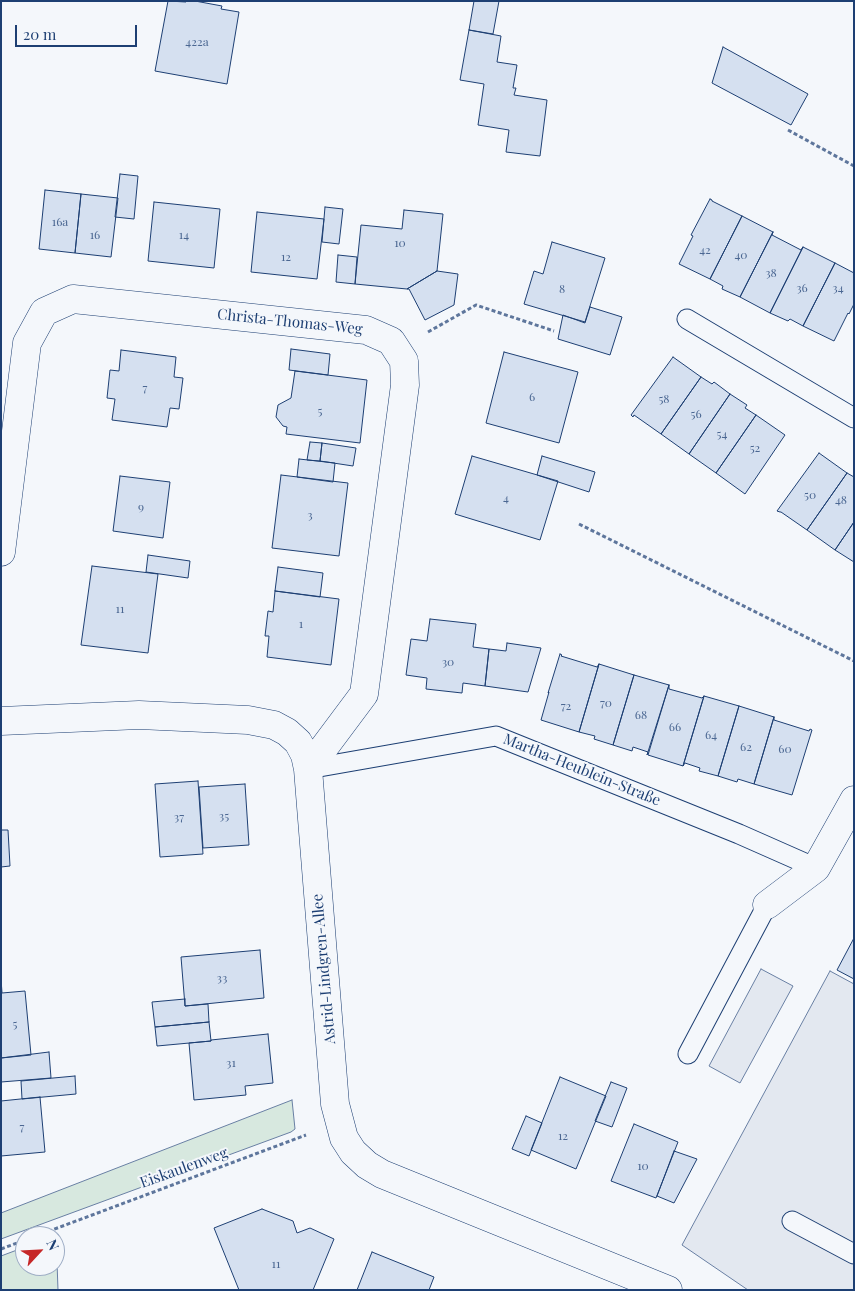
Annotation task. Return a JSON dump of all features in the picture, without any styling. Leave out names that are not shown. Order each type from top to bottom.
[{"type":"street","name":"Christa-Thomas-Weg","points":[[1,552],[27,343],[44,312],[73,299],[366,330],[390,341],[396,350]]},
{"type":"street","points":[[308,769],[364,694],[405,385],[404,361],[396,350]]},
{"type":"street","name":"Astrid-Lindgren-Allee","points":[[1,721],[139,715],[248,720],[274,725],[287,732],[298,742],[305,755],[308,769],[335,1104],[344,1138],[353,1152],[367,1165],[382,1174],[668,1290]]},
{"type":"street","points":[[767,905],[816,868],[854,800]]},
{"type":"lane","points":[[687,319],[854,418]]},
{"type":"lane","name":"Martha-Heublein-Straße","points":[[308,769],[496,736],[739,834],[816,868]]},
{"type":"lane","points":[[688,1054],[767,905]]},
{"type":"lane","points":[[792,1221],[854,1254]]},
{"type":"path","points":[[788,130],[854,166]]},
{"type":"path","points":[[396,350],[476,305],[554,331]]},
{"type":"path","points":[[578,524],[854,661]]},
{"type":"path","name":"Eiskaulenweg","points":[[63,1226],[340,1122]]},
{"type":"path","points":[[1,1249],[15,1244]]},
{"type":"shaded area","points":[[761,969],[793,986],[740,1083],[709,1066]]},
{"type":"shaded area","points":[[830,971],[854,984],[854,1290],[748,1290],[682,1245]]},
{"type":"shaded area","points":[[292,1100],[295,1129],[291,1132],[36,1226],[15,1226],[15,1234],[1,1239],[1,1213]]},
{"type":"shaded area","points":[[15,1251],[15,1276],[58,1276],[58,1290],[1,1290],[1,1256]]},
{"type":"building","points":[[168,1],[195,1],[222,6],[221,9],[239,12],[227,84],[155,71]]},
{"type":"building","points":[[474,1],[499,1],[493,34],[469,30]]},
{"type":"building","points":[[469,30],[501,36],[497,62],[517,65],[513,88],[516,88],[514,95],[547,100],[540,156],[506,152],[509,130],[478,125],[484,84],[460,80]]},
{"type":"building","points":[[723,47],[808,94],[791,125],[712,83]]},
{"type":"building","points":[[120,174],[138,176],[134,219],[115,217]]},
{"type":"building","points":[[45,190],[81,194],[75,253],[39,249]]},
{"type":"building","points":[[81,194],[118,198],[111,257],[75,253]]},
{"type":"building","points":[[710,199],[742,216],[710,279],[679,264],[693,236],[691,235]]},
{"type":"building","points":[[154,202],[220,209],[214,268],[148,261]]},
{"type":"building","points":[[325,207],[343,209],[339,244],[322,242]]},
{"type":"building","points":[[404,210],[443,214],[437,271],[407,289],[355,284],[361,225],[402,229]]},
{"type":"building","points":[[257,212],[324,219],[317,279],[251,272]]},
{"type":"building","points":[[742,216],[773,232],[740,297],[722,289],[723,286],[710,279]]},
{"type":"building","points":[[773,232],[772,235],[801,250],[803,247],[770,313],[740,297]]},
{"type":"building","points":[[552,242],[605,258],[585,322],[524,304],[534,271],[543,274]]},
{"type":"building","points":[[803,247],[835,263],[803,326],[790,319],[788,321],[770,313]]},
{"type":"building","points":[[338,255],[357,257],[355,284],[336,282]]},
{"type":"building","points":[[835,263],[854,273],[854,304],[834,341],[803,326]]},
{"type":"building","points":[[437,271],[458,274],[454,305],[425,320],[409,289],[407,289]]},
{"type":"building","points":[[590,307],[622,317],[610,355],[558,339],[563,315],[585,323]]},
{"type":"building","points":[[291,349],[330,354],[328,375],[289,370]]},
{"type":"building","points":[[121,350],[176,357],[174,377],[183,378],[179,409],[170,408],[167,427],[112,420],[115,399],[107,398],[110,370],[119,371]]},
{"type":"building","points":[[504,352],[578,372],[559,443],[486,423]]},
{"type":"building","points":[[673,357],[701,377],[661,434],[634,415],[633,417],[631,415]]},
{"type":"building","points":[[295,371],[367,380],[360,443],[286,434],[287,427],[283,426],[276,417],[278,405],[291,398]]},
{"type":"building","points":[[701,377],[712,384],[714,382],[730,394],[689,454],[661,434]]},
{"type":"building","points":[[730,394],[747,405],[745,408],[756,415],[716,473],[689,454]]},
{"type":"building","points":[[756,415],[785,435],[745,494],[716,473]]},
{"type":"building","points":[[310,442],[322,443],[320,461],[307,460]]},
{"type":"building","points":[[322,443],[356,448],[353,466],[320,461]]},
{"type":"building","points":[[819,453],[847,473],[807,530],[777,511]]},
{"type":"building","points":[[472,456],[558,481],[540,540],[455,514]]},
{"type":"building","points":[[542,456],[595,472],[589,492],[537,475]]},
{"type":"building","points":[[299,459],[335,463],[333,482],[297,477]]},
{"type":"building","points":[[847,473],[854,477],[854,522],[835,550],[807,530]]},
{"type":"building","points":[[281,475],[348,483],[339,556],[272,548]]},
{"type":"building","points":[[120,476],[170,482],[163,538],[113,531]]},
{"type":"building","points":[[854,522],[854,562],[835,550]]},
{"type":"building","points":[[148,555],[190,561],[188,578],[146,572]]},
{"type":"building","points":[[92,566],[158,574],[148,653],[81,645]]},
{"type":"building","points":[[278,567],[323,573],[320,597],[275,591]]},
{"type":"building","points":[[275,591],[339,599],[331,665],[267,657],[269,636],[265,636],[268,611],[273,612]]},
{"type":"building","points":[[430,619],[476,624],[473,647],[489,649],[485,686],[463,683],[462,693],[426,689],[427,678],[406,675],[411,639],[427,641]]},
{"type":"building","points":[[507,643],[541,648],[528,692],[485,686],[489,649],[506,651]]},
{"type":"building","points":[[560,654],[561,656],[597,667],[599,664],[579,732],[541,720]]},
{"type":"building","points":[[599,664],[634,675],[613,745],[594,739],[595,736],[579,732]]},
{"type":"building","points":[[634,675],[669,685],[648,752],[633,747],[632,751],[613,745]]},
{"type":"building","points":[[669,685],[669,689],[702,698],[704,696],[683,766],[648,755]]},
{"type":"building","points":[[704,696],[739,706],[718,776],[699,771],[700,768],[685,763],[683,766]]},
{"type":"building","points":[[739,706],[774,717],[754,784],[738,779],[737,782],[718,776]]},
{"type":"building","points":[[774,717],[774,720],[809,731],[810,729],[812,730],[792,795],[754,784]]},
{"type":"building","points":[[198,781],[203,854],[160,857],[155,784]]},
{"type":"building","points":[[245,784],[249,845],[203,848],[199,787]]},
{"type":"building","points":[[1,830],[8,830],[10,866],[1,867]]},
{"type":"building","points":[[854,938],[854,979],[837,970]]},
{"type":"building","points":[[260,950],[264,998],[185,1006],[181,957]]},
{"type":"building","points":[[1,979],[2,993],[25,991],[31,1055],[1,1058]]},
{"type":"building","points":[[185,999],[185,1006],[208,1004],[209,1022],[155,1027],[152,1002]]},
{"type":"building","points":[[209,1022],[211,1041],[157,1046],[155,1027]]},
{"type":"building","points":[[268,1034],[273,1083],[245,1086],[246,1095],[194,1100],[189,1043]]},
{"type":"building","points":[[49,1052],[51,1078],[1,1082],[1,1058]]},
{"type":"building","points":[[75,1076],[76,1094],[22,1099],[21,1081]]},
{"type":"building","points":[[560,1077],[606,1096],[576,1169],[531,1150]]},
{"type":"building","points":[[611,1082],[627,1088],[612,1127],[595,1121]]},
{"type":"building","points":[[40,1097],[45,1152],[1,1156],[1,1101]]},
{"type":"building","points":[[526,1116],[542,1123],[529,1156],[512,1149]]},
{"type":"building","points":[[634,1124],[678,1142],[656,1198],[611,1181]]},
{"type":"building","points":[[674,1151],[697,1159],[674,1203],[657,1196]]},
{"type":"building","points":[[262,1209],[293,1221],[297,1233],[310,1228],[334,1239],[313,1290],[239,1290],[214,1228]]},
{"type":"building","points":[[372,1252],[434,1277],[429,1290],[357,1290]]}]
